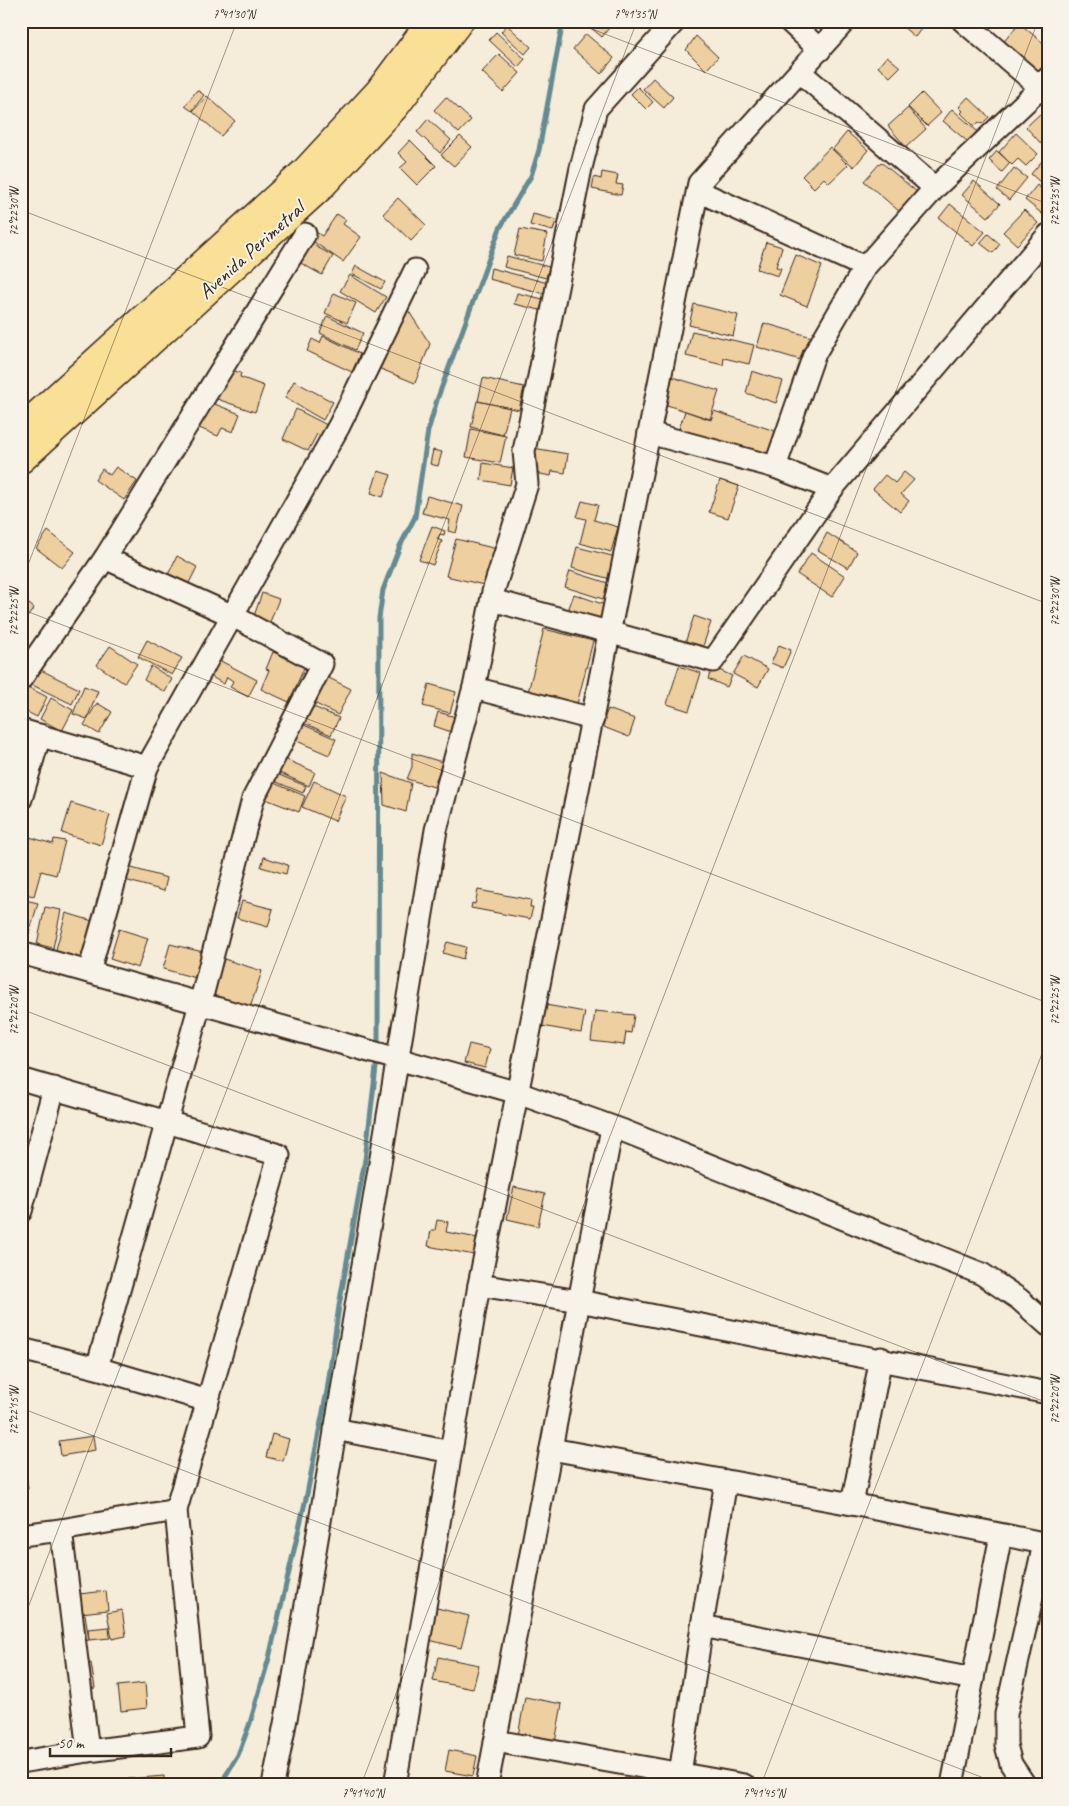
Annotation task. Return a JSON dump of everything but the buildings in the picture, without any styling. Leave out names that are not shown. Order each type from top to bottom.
[{"type":"main road","name":"Avenida Perimetral","points":[[21,430],[305,172],[379,92],[432,21]]},
{"type":"main road","name":"Avenida Perimetral","points":[[21,459],[320,188],[395,106],[458,21]]},
{"type":"street","points":[[273,1785],[292,1688],[335,1429],[382,1055],[436,830],[474,688],[492,600],[527,484],[524,451],[579,177],[596,109],[675,21]]},
{"type":"street","points":[[789,21],[820,50]]},
{"type":"street","points":[[395,1785],[480,1285],[699,183],[845,21]]},
{"type":"street","points":[[775,467],[814,355],[865,266],[935,188],[1045,87],[963,21]]},
{"type":"street","points":[[800,72],[935,188]]},
{"type":"street","points":[[698,191],[865,266]]},
{"type":"street","points":[[21,679],[105,558],[305,234]]},
{"type":"street","points":[[492,600],[713,661],[832,489],[1048,235]]},
{"type":"street","points":[[89,972],[147,767],[339,426],[414,270]]},
{"type":"street","points":[[649,433],[775,467],[832,489]]},
{"type":"street","points":[[97,1368],[200,1004],[253,799],[322,664],[233,616],[105,558]]},
{"type":"street","points":[[474,688],[593,718]]},
{"type":"street","points":[[21,798],[30,732],[147,767]]},
{"type":"street","points":[[21,953],[518,1092],[982,1274],[1019,1299],[1048,1325]]},
{"type":"street","points":[[21,1079],[279,1155],[176,1510],[198,1737],[88,1751],[21,1762]]},
{"type":"street","points":[[21,1211],[54,1088]]},
{"type":"street","points":[[487,1785],[612,1128]]},
{"type":"street","points":[[480,1285],[579,1301],[1048,1394]]},
{"type":"street","points":[[21,1349],[97,1368],[208,1401]]},
{"type":"street","points":[[852,1504],[880,1360]]},
{"type":"street","points":[[335,1429],[452,1452]]},
{"type":"street","points":[[551,1449],[852,1504],[1046,1544],[1006,1714],[1006,1745],[1010,1764],[1025,1785]]},
{"type":"street","points":[[680,1774],[726,1481]]},
{"type":"street","points":[[21,1535],[176,1510]]},
{"type":"street","points":[[61,1530],[88,1751]]},
{"type":"street","points":[[952,1785],[1001,1535]]},
{"type":"street","points":[[702,1626],[973,1679]]},
{"type":"street","points":[[496,1742],[744,1785]]},
{"type":"waterway","points":[[378,1048],[379,618],[383,590],[400,546],[415,517],[428,431],[437,400],[500,228],[531,176],[539,150],[563,21]]},
{"type":"waterway","points":[[220,1785],[238,1755],[250,1723],[269,1658],[307,1494],[327,1391],[339,1306],[365,1160],[377,1059]]}]
